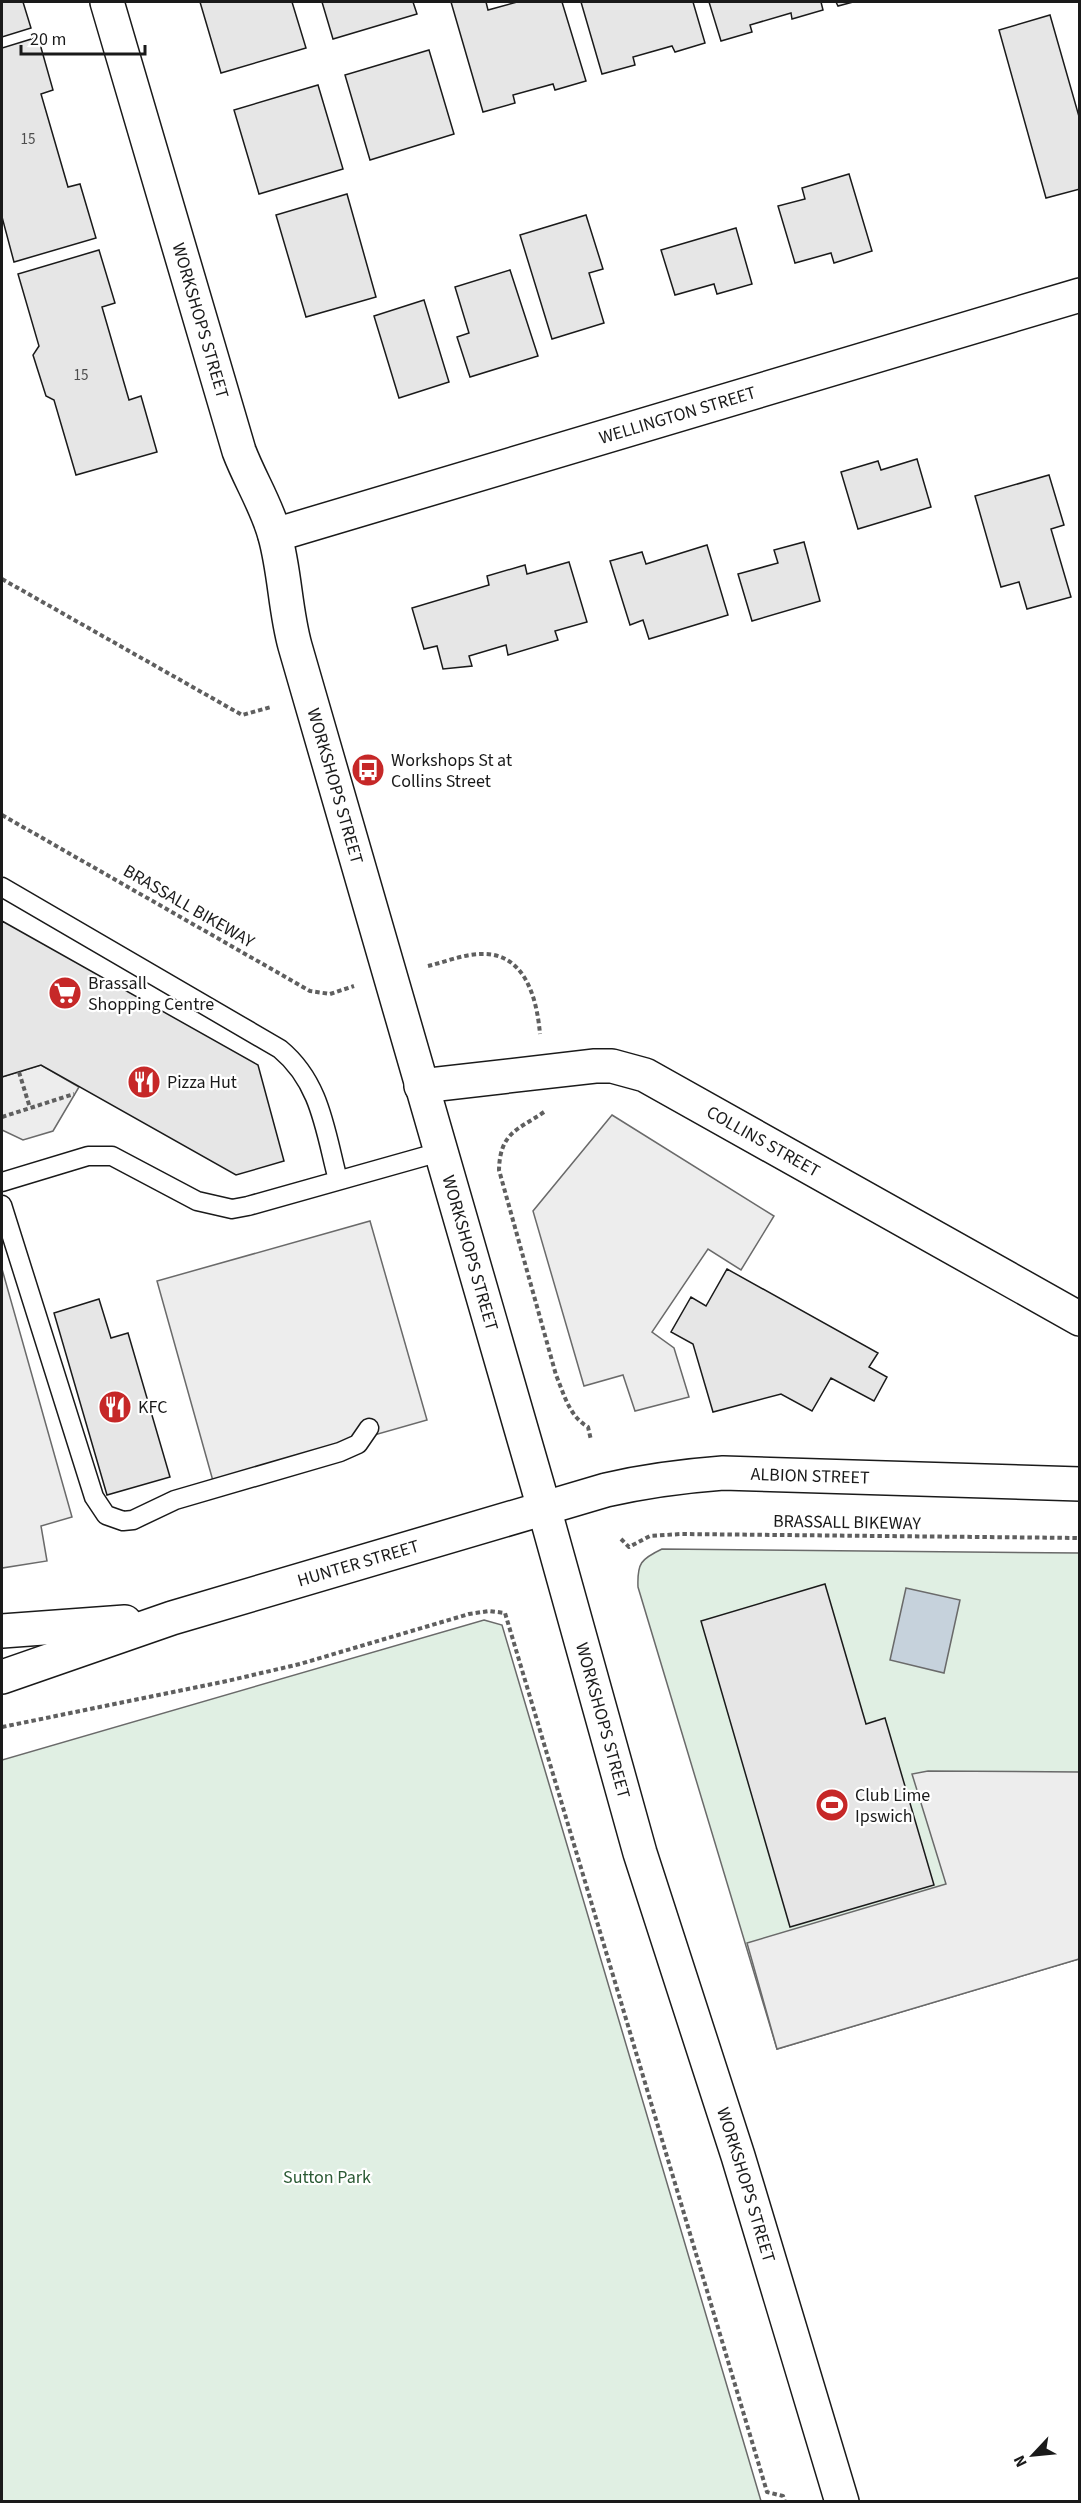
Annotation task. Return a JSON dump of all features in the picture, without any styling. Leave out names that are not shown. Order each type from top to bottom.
[{"type":"street","name":"WORKSHOPS STREET","points":[[107,2],[239,451],[270,518],[275,535],[292,636],[544,1508],[640,1853],[738,2156],[842,2502]]},
{"type":"street","name":"WELLINGTON STREET","points":[[275,535],[1080,295]]},
{"type":"street","name":"COLLINS STREET","points":[[421,1086],[595,1066],[629,1069],[645,1075],[1080,1319]]},
{"type":"street","name":"ALBION STREET","points":[[544,1508],[642,1482],[723,1473],[1080,1484]]},
{"type":"street","name":"HUNTER STREET","points":[[2,1677],[172,1618],[544,1508]]},
{"type":"street","name":"HUNTER STREET","points":[[2,1631],[172,1618]]},
{"type":"lane","points":[[2,887],[280,1049],[291,1058],[301,1069],[315,1095],[338,1180]]},
{"type":"lane","points":[[2,1182],[88,1156],[112,1156],[197,1201],[232,1209],[440,1152]]},
{"type":"lane","points":[[2,1205],[94,1497],[106,1515],[123,1521],[133,1520],[175,1500],[340,1452],[358,1444],[369,1428]]},
{"type":"path","points":[[2,579],[242,716],[271,707]]},
{"type":"path","name":"BRASSALL BIKEWAY","points":[[2,815],[310,991],[330,994],[359,985]]},
{"type":"path","points":[[421,968],[482,954],[506,959],[524,976],[534,996],[541,1037]]},
{"type":"path","points":[[19,1072],[30,1108]]},
{"type":"path","points":[[2,1117],[75,1094]]},
{"type":"path","points":[[548,1105],[544,1113],[522,1124],[510,1136],[502,1152],[499,1170],[556,1375],[567,1404],[579,1422],[588,1427],[591,1440]]},
{"type":"path","name":"BRASSALL BIKEWAY","points":[[621,1539],[629,1547],[650,1536],[681,1534],[1080,1538]]},
{"type":"path","points":[[2,1727],[300,1664],[469,1614],[489,1611],[506,1613],[767,2492],[783,2496],[785,2502]]},
{"type":"green space","points":[[662,1549],[1079,1553],[1079,1959],[777,2049],[638,1587],[638,1572],[642,1563]]},
{"type":"green space","name":"Sutton Park","points":[[484,1620],[502,1625],[761,2501],[2,2501],[2,1760]]},
{"type":"shaded area","points":[[41,1065],[79,1087],[53,1131],[23,1140],[2,1130],[2,1077]]},
{"type":"shaded area","points":[[612,1115],[774,1216],[741,1270],[708,1249],[652,1332],[674,1348],[689,1397],[635,1411],[623,1375],[584,1386],[533,1211]]},
{"type":"shaded area","points":[[370,1221],[427,1420],[213,1481],[157,1281]]},
{"type":"shaded area","points":[[2,1269],[72,1517],[41,1526],[47,1561],[2,1568]]},
{"type":"shaded area","points":[[906,1588],[960,1600],[944,1673],[890,1660]]},
{"type":"shaded area","points":[[928,1771],[1079,1772],[1079,1959],[777,2049],[747,1943],[946,1884],[912,1774]]},
{"type":"building","points":[[2,2],[23,2],[31,28],[2,37]]},
{"type":"building","points":[[200,2],[292,2],[306,48],[221,73]]},
{"type":"building","points":[[322,2],[413,2],[417,14],[333,39]]},
{"type":"building","points":[[451,2],[486,2],[488,10],[517,2],[562,2],[586,81],[555,90],[553,84],[513,95],[515,103],[483,112]]},
{"type":"building","points":[[581,2],[693,2],[705,43],[675,52],[672,46],[633,57],[635,65],[602,74]]},
{"type":"building","points":[[709,2],[821,2],[823,10],[792,19],[791,13],[750,25],[752,32],[721,41]]},
{"type":"building","points":[[836,2],[853,2],[838,6]]},
{"type":"building","points":[[1050,15],[1080,120],[1080,189],[1046,198],[999,30]]},
{"type":"building","points":[[38,37],[53,90],[41,94],[68,187],[80,184],[96,238],[14,262],[2,217],[2,48]]},
{"type":"building","points":[[429,50],[454,134],[370,160],[345,75]]},
{"type":"building","points":[[318,85],[343,169],[259,194],[234,110]]},
{"type":"building","points":[[849,174],[872,251],[834,263],[831,253],[795,263],[778,206],[805,199],[802,188]]},
{"type":"building","points":[[347,194],[376,297],[306,317],[276,215]]},
{"type":"building","points":[[586,215],[603,269],[589,273],[604,323],[552,339],[520,235]]},
{"type":"building","points":[[736,228],[752,284],[717,294],[714,284],[675,295],[661,250]]},
{"type":"building","points":[[99,250],[115,303],[102,307],[129,400],[141,396],[157,452],[76,475],[54,400],[46,396],[33,355],[39,346],[18,274]]},
{"type":"building","points":[[510,270],[538,356],[470,377],[457,337],[469,333],[455,287]]},
{"type":"building","points":[[424,300],[449,382],[399,398],[374,316]]},
{"type":"building","points":[[917,459],[931,507],[858,529],[841,472],[878,461],[881,470]]},
{"type":"building","points":[[1049,475],[1064,525],[1051,529],[1071,597],[1027,609],[1019,582],[1001,587],[975,496]]},
{"type":"building","points":[[804,542],[820,601],[752,621],[738,574],[778,563],[774,550]]},
{"type":"building","points":[[707,545],[728,615],[649,639],[643,620],[630,625],[610,561],[642,552],[646,564]]},
{"type":"building","points":[[569,562],[587,622],[555,631],[558,640],[508,655],[506,645],[469,656],[472,666],[443,669],[437,646],[424,649],[412,608],[489,585],[487,576],[525,565],[527,574]]},
{"type":"building","name":"Brassall Shopping Centre","points":[[2,921],[258,1065],[284,1161],[236,1175],[41,1065],[2,1077]]},
{"type":"building","points":[[727,1269],[878,1353],[869,1367],[887,1377],[874,1401],[831,1378],[812,1411],[781,1394],[713,1412],[693,1344],[671,1332],[691,1297],[706,1306]]},
{"type":"building","name":"KFC","points":[[99,1299],[111,1338],[128,1333],[170,1477],[107,1495],[54,1313]]},
{"type":"building","name":"Club Lime Ipswich","points":[[825,1584],[866,1724],[885,1718],[934,1885],[790,1927],[701,1621]]},
{"type":"place","name":"Workshops St at Collins Street","points":[[368,770]]},
{"type":"place","name":"Brassall Shopping Centre","points":[[65,993]]},
{"type":"place","name":"Pizza Hut","points":[[144,1082]]},
{"type":"place","name":"KFC","points":[[115,1407]]},
{"type":"place","name":"Club Lime Ipswich","points":[[832,1805]]}]
